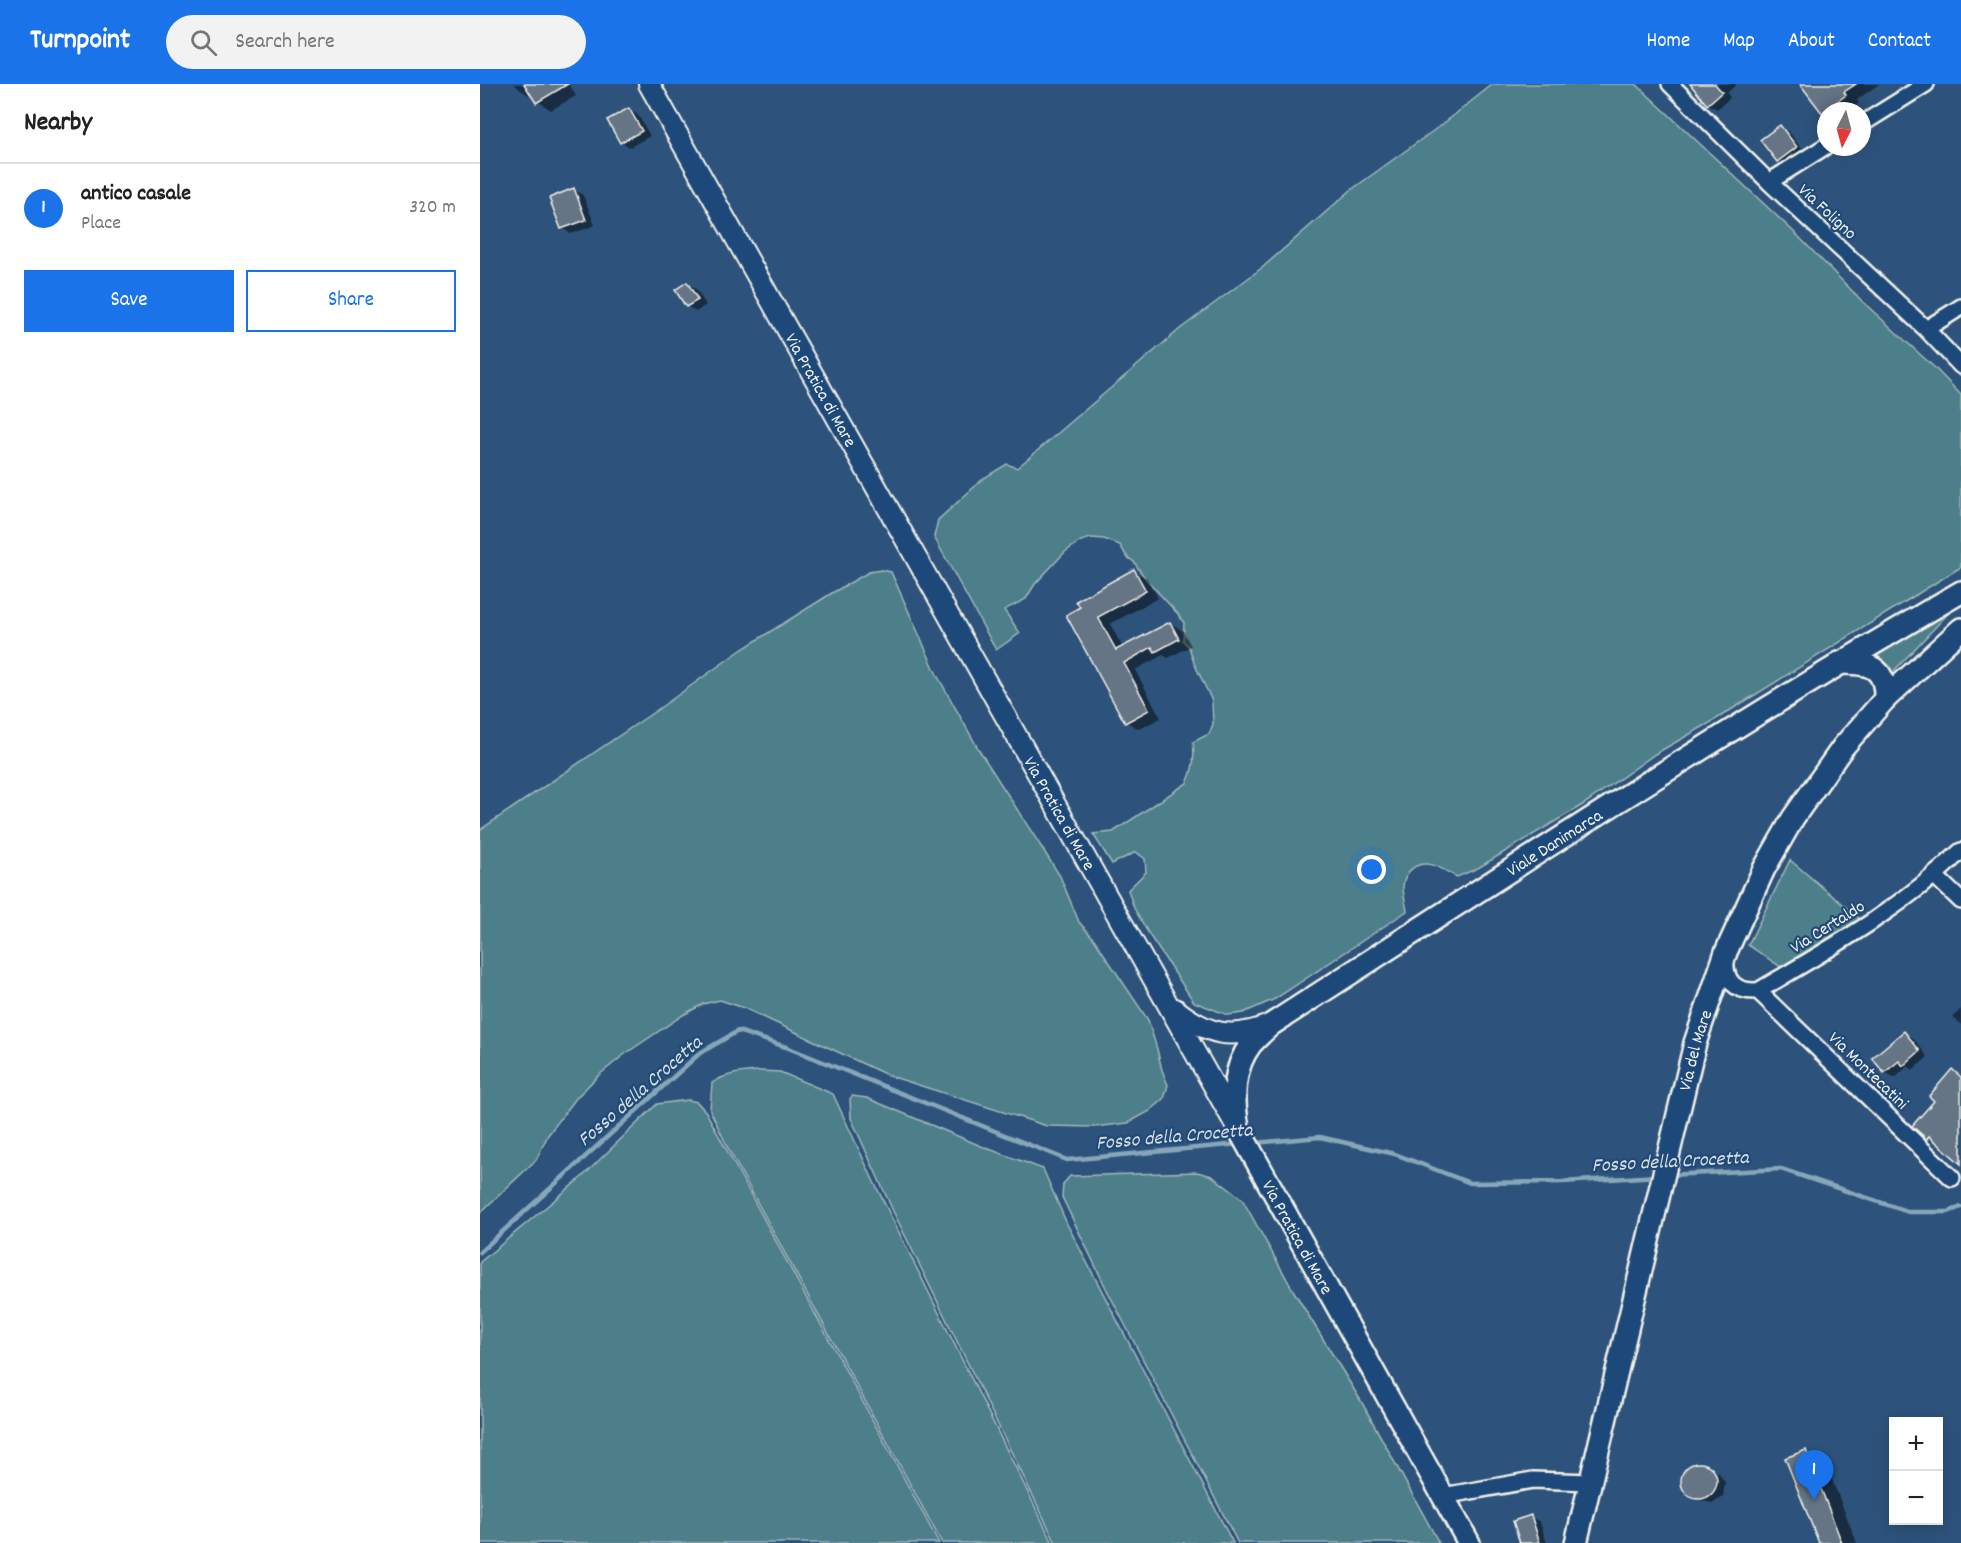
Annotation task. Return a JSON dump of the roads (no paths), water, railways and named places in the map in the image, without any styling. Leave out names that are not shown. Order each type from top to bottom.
[{"type":"main road","name":"Viale Danimarca","points":[[1238,1128],[1234,1094],[1240,1065],[1250,1045],[1272,1024],[1839,663],[1961,592]]},
{"type":"main road","name":"Via del Mare","points":[[1576,1543],[1695,1043],[1726,952],[1764,868],[1793,818],[1843,747],[1885,699],[1961,629]]},
{"type":"main road","points":[[1839,663],[1867,665],[1878,672],[1884,684],[1885,699]]},
{"type":"main road","name":"Via Pratica di Mare","points":[[1238,1128],[1469,1543]]},
{"type":"street","name":"Via Foligno","points":[[1670,84],[1769,182],[1926,329],[1961,366]]},
{"type":"street","points":[[1871,118],[1926,84]]},
{"type":"street","name":"Via Pratica di Mare","points":[[656,88],[1238,1128]]},
{"type":"street","points":[[1769,182],[1817,152]]},
{"type":"street","points":[[1926,329],[1961,307]]},
{"type":"street","name":"Via Certaldo","points":[[1758,991],[1846,939],[1935,876],[1961,851]]},
{"type":"street","points":[[1935,876],[1961,901]]},
{"type":"street","points":[[1726,952],[1727,974],[1732,985],[1743,990],[1758,991]]},
{"type":"street","name":"Via Montecatini","points":[[1758,991],[1952,1178]]},
{"type":"street","name":"Viale Danimarca","points":[[1168,1003],[1193,1023],[1216,1032],[1237,1034],[1272,1024]]},
{"type":"street","points":[[1443,1496],[1533,1480],[1590,1482]]},
{"type":"waterway","name":"Fosso della Crocetta","points":[[480,1252],[700,1053],[738,1031],[786,1047],[1067,1160],[1240,1144]]},
{"type":"waterway","name":"Fosso della Crocetta","points":[[1254,1143],[1320,1137],[1395,1154],[1470,1183],[1562,1182],[1658,1176]]},
{"type":"waterway","name":"Fosso della Crocetta","points":[[1670,1175],[1781,1169],[1909,1212],[1948,1212],[1961,1207]]},
{"type":"place","name":"antico casale","points":[[1814,1500]]}]
